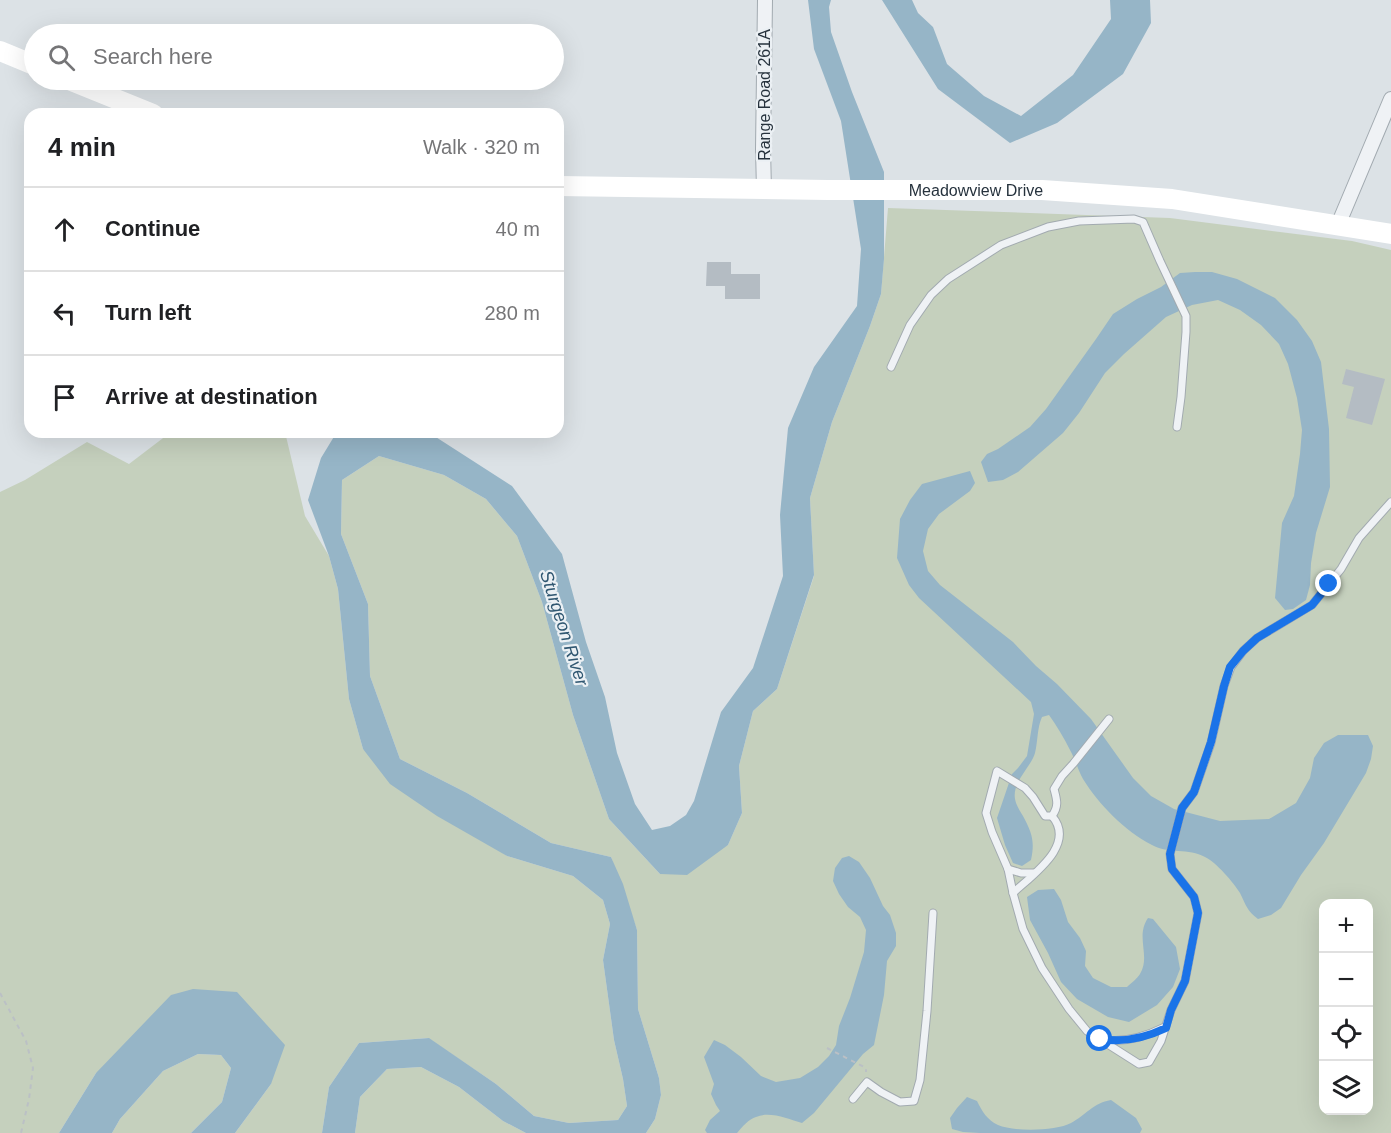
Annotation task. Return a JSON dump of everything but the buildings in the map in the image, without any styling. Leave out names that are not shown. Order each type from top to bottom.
[{"type":"street","name":"Range Road 261A","points":[[764,190],[765,0]]},
{"type":"street","points":[[0,51],[24,61]]},
{"type":"street","points":[[94,90],[138,108]]},
{"type":"street","points":[[1338,225],[1391,99]]},
{"type":"street","name":"Meadowview Drive","points":[[564,186],[764,190],[1042,190],[1172,199],[1391,234]]},
{"type":"lane","points":[[891,367],[910,325],[931,295],[948,279],[1001,245],[1048,227],[1079,221],[1134,219],[1143,222],[1186,316],[1177,427]]},
{"type":"lane","points":[[1052,816],[1045,816],[1025,788],[997,771],[986,813],[1008,869],[1023,929],[1042,968],[1069,1009],[1087,1031],[1139,1064],[1149,1062],[1161,1041],[1171,1010],[1185,981],[1198,913],[1194,897],[1172,869],[1170,854],[1182,808],[1194,792],[1211,742],[1230,667],[1257,638],[1312,605],[1341,569],[1359,538],[1391,502]]},
{"type":"lane","points":[[1052,816],[1057,809],[1054,789],[1062,776],[1110,719]]},
{"type":"lane","points":[[1013,893],[1041,868],[1054,852],[1060,834],[1057,822],[1052,816]]},
{"type":"lane","points":[[1008,869],[1021,873],[1034,873]]},
{"type":"lane","points":[[853,1099],[867,1082],[900,1102],[914,1101],[920,1080],[927,1011],[933,913]]},
{"type":"lane","points":[[1100,1039],[1128,1040],[1150,1035],[1166,1028]]},
{"type":"path","points":[[0,993],[26,1041],[33,1068],[21,1133]]},
{"type":"path","points":[[827,1048],[866,1068]]},
{"type":"green space","points":[[888,208],[1170,218],[1352,241],[1391,250],[1391,1133],[646,1133],[655,1119],[661,1095],[659,1078],[638,1009],[637,930],[611,857],[551,843],[467,793],[400,759],[370,676],[368,604],[341,534],[342,480],[379,456],[444,475],[486,499],[517,536],[542,602],[573,715],[609,819],[660,874],[728,845],[742,813],[739,766],[753,711],[777,689],[814,576],[810,498],[832,422],[881,294]]},
{"type":"green space","points":[[163,438],[286,438],[305,516],[329,556],[338,589],[349,699],[363,749],[507,856],[573,876],[603,900],[610,924],[603,960],[614,1040],[627,1106],[618,1120],[569,1123],[534,1116],[496,1084],[428,1038],[359,1043],[329,1087],[322,1133],[235,1133],[271,1084],[237,993],[96,1073],[59,1133],[0,1133],[0,492],[25,480],[87,442],[129,464]]},
{"type":"green space","points":[[198,1054],[221,1055],[231,1068],[222,1102],[191,1133],[112,1133],[120,1119],[163,1071]]},
{"type":"green space","points":[[421,1067],[459,1087],[503,1121],[526,1133],[355,1133],[360,1097],[387,1069]]},
{"type":"water","name":"Sturgeon River","points":[[808,0],[831,0],[829,7],[831,32],[884,172],[884,259],[881,294],[832,422],[810,498],[814,575],[777,689],[753,711],[739,766],[742,813],[728,845],[687,875],[660,874],[609,819],[573,715],[542,602],[517,536],[486,499],[444,475],[379,456],[342,480],[341,534],[368,604],[370,676],[400,759],[467,793],[551,843],[611,857],[623,884],[637,930],[638,1009],[659,1078],[661,1095],[655,1119],[646,1133],[526,1133],[503,1121],[459,1087],[421,1067],[387,1069],[360,1097],[355,1133],[322,1133],[329,1087],[359,1043],[429,1038],[496,1084],[534,1116],[569,1123],[618,1120],[627,1106],[614,1040],[603,960],[610,924],[603,900],[573,876],[507,856],[437,816],[390,784],[363,749],[349,699],[338,589],[329,556],[308,500],[321,458],[333,438],[437,438],[512,486],[562,554],[586,642],[605,697],[617,753],[635,804],[652,830],[670,826],[686,815],[694,801],[721,712],[753,668],[783,576],[780,515],[788,428],[814,367],[857,306],[861,249],[841,121],[814,49]]},
{"type":"water","points":[[882,0],[912,0],[918,13],[933,27],[947,64],[984,96],[1021,116],[1073,75],[1111,19],[1110,0],[1150,0],[1151,23],[1123,74],[1057,123],[1010,143],[938,89]]},
{"type":"water","points":[[1212,272],[1237,279],[1275,298],[1297,320],[1312,341],[1321,362],[1329,429],[1330,487],[1316,533],[1306,600],[1293,609],[1285,610],[1275,598],[1282,523],[1294,496],[1300,454],[1302,430],[1297,398],[1288,364],[1279,344],[1261,325],[1240,310],[1218,300],[1192,305],[1166,317],[1105,373],[1063,433],[1018,472],[1003,480],[988,482],[981,462],[987,454],[1030,427],[1046,409],[1113,314],[1161,287],[1180,273]]},
{"type":"water","points":[[970,471],[975,483],[970,491],[939,514],[928,529],[923,551],[928,571],[940,585],[1013,642],[1057,684],[1091,719],[1133,778],[1151,796],[1174,809],[1220,821],[1269,819],[1296,803],[1310,778],[1314,758],[1324,743],[1338,735],[1368,735],[1373,746],[1366,773],[1281,908],[1271,915],[1258,919],[1254,916],[1233,884],[1210,860],[1199,854],[1158,848],[1123,825],[1089,789],[1072,753],[1049,715],[1042,717],[1035,753],[1015,793],[1016,803],[1032,837],[1031,860],[1022,866],[1013,863],[997,818],[1012,774],[1027,756],[1034,714],[1031,702],[919,598],[909,585],[897,558],[900,519],[922,484]]},
{"type":"water","points":[[849,856],[859,862],[870,878],[883,906],[890,915],[896,933],[896,946],[887,961],[884,995],[874,1045],[863,1054],[814,1113],[802,1123],[779,1116],[761,1115],[743,1126],[737,1133],[707,1133],[705,1130],[710,1120],[720,1111],[711,1094],[714,1084],[704,1057],[714,1040],[741,1057],[761,1076],[776,1082],[800,1078],[818,1067],[836,1045],[839,1026],[864,952],[866,930],[860,917],[848,907],[839,894],[833,881],[835,868],[842,858]]},
{"type":"water","points":[[1054,889],[1061,900],[1068,922],[1086,951],[1085,966],[1093,978],[1111,987],[1127,987],[1140,974],[1144,960],[1144,925],[1148,918],[1153,919],[1176,947],[1180,969],[1173,987],[1157,1005],[1129,1022],[1108,1017],[1077,999],[1061,982],[1030,920],[1027,897],[1038,890]]},
{"type":"water","points":[[193,989],[237,992],[285,1045],[271,1084],[235,1133],[191,1133],[222,1102],[231,1068],[221,1055],[198,1054],[163,1071],[120,1119],[112,1133],[59,1133],[96,1073],[171,995]]},
{"type":"water","points":[[967,1097],[977,1101],[985,1115],[994,1123],[1024,1130],[1064,1126],[1099,1104],[1111,1100],[1136,1118],[1142,1129],[1140,1133],[980,1133],[952,1129],[950,1118]]},
{"type":"route","points":[[1100,1039],[1128,1040],[1150,1035],[1166,1028],[1171,1010],[1185,981],[1198,913],[1194,897],[1172,869],[1170,854],[1182,808],[1194,792],[1211,742],[1230,667],[1257,638],[1312,605],[1329,584]]}]
